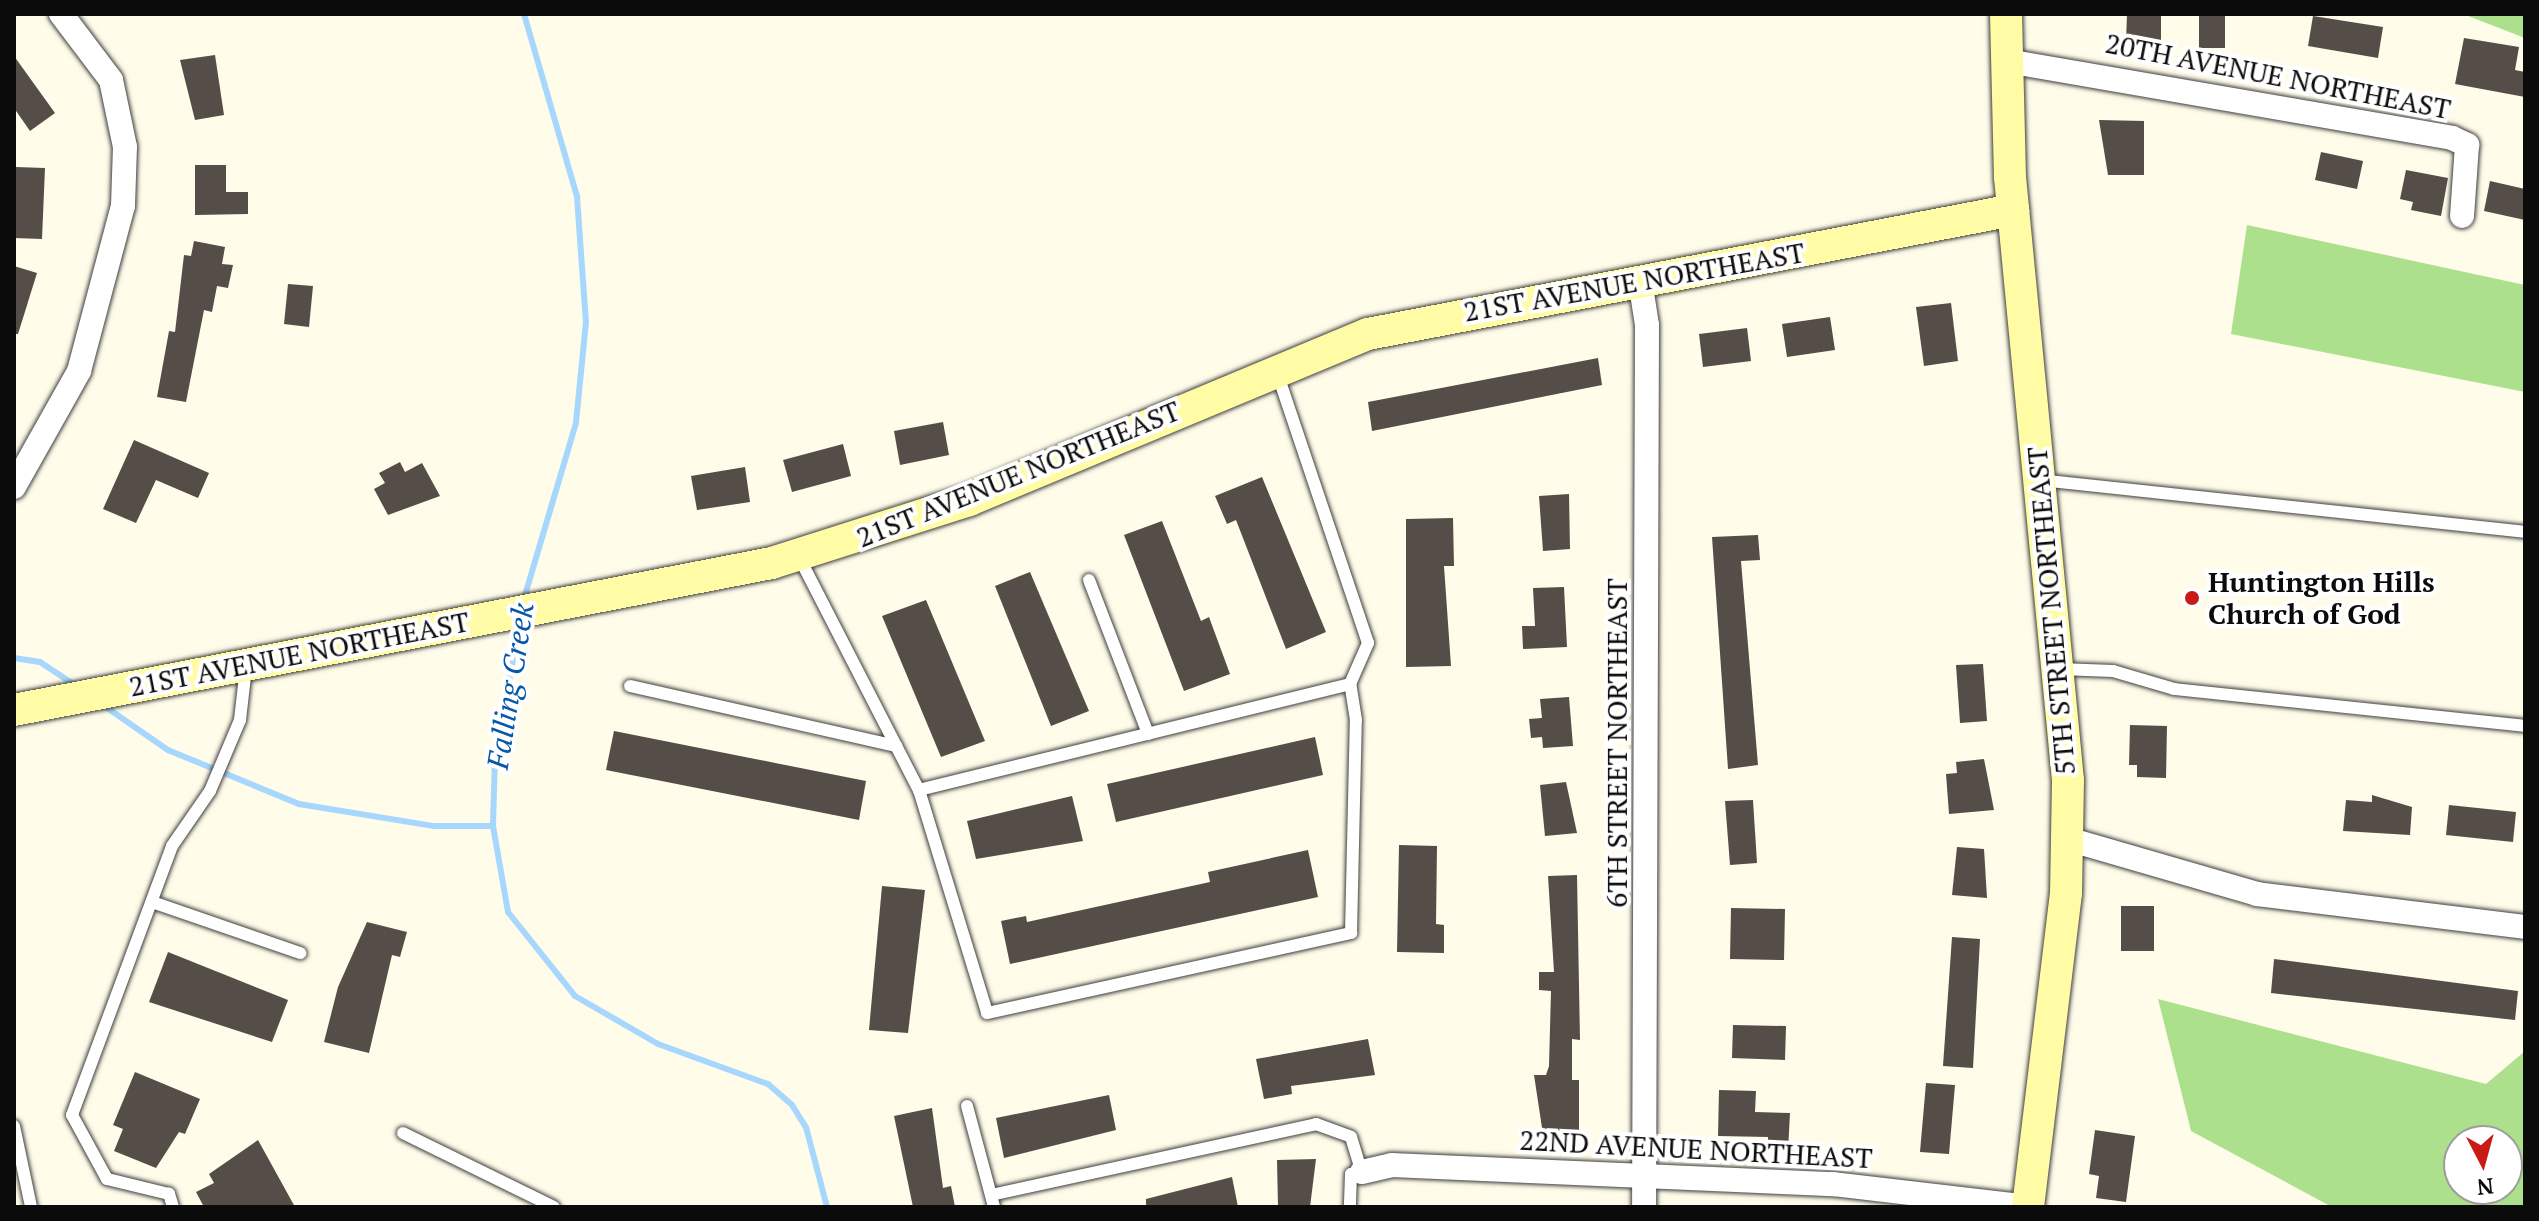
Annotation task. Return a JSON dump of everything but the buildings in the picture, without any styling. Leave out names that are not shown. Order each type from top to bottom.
[{"type":"street","points":[[14,487],[79,371],[123,206],[125,147],[114,91],[94,50],[61,14]]},
{"type":"street","name":"5TH STREET NORTHEAST","points":[[2006,14],[2013,210],[2060,669],[2068,839],[2028,1207]]},
{"type":"street","name":"20TH AVENUE NORTHEAST","points":[[2007,61],[2452,138],[2467,145],[2462,216]]},
{"type":"street","name":"21ST AVENUE NORTHEAST","points":[[14,710],[799,556],[969,500],[1276,368],[1368,334],[2013,210]]},
{"type":"street","name":"6TH STREET NORTHEAST","points":[[1640,280],[1647,325],[1644,1207]]},
{"type":"street","points":[[2068,839],[2257,894],[2525,927]]},
{"type":"street","name":"22ND AVENUE NORTHEAST","points":[[1362,1172],[1392,1165],[1871,1186],[2028,1207]]},
{"type":"lane","points":[[799,556],[919,790],[987,1013],[1351,933],[1356,720],[1350,684],[1368,643],[1276,368]]},
{"type":"lane","points":[[2040,480],[2525,532]]},
{"type":"lane","points":[[1089,580],[1148,734]]},
{"type":"lane","points":[[173,1207],[169,1194],[107,1179],[72,1115],[172,846],[210,791],[240,720],[247,664]]},
{"type":"lane","points":[[2060,669],[2113,671],[2174,689],[2525,726]]},
{"type":"lane","points":[[919,790],[1350,684]]},
{"type":"lane","points":[[630,686],[896,746]]},
{"type":"lane","points":[[152,902],[300,953]]},
{"type":"lane","points":[[967,1106],[993,1201],[1316,1124],[1351,1137],[1362,1172],[1351,1174],[1350,1207]]},
{"type":"lane","points":[[14,1126],[31,1207]]},
{"type":"lane","points":[[403,1133],[554,1207]]},
{"type":"green space","points":[[2463,14],[2525,14],[2525,38]]},
{"type":"green space","points":[[2247,225],[2525,285],[2525,392],[2231,334]]},
{"type":"green space","points":[[2158,999],[2486,1084],[2525,1051],[2525,1207],[2332,1207],[2191,1131]]},
{"type":"waterway","name":"Falling Creek","points":[[524,14],[577,197],[586,322],[576,423],[524,599]]},
{"type":"waterway","name":"Falling Creek","points":[[520,622],[495,757],[493,826],[508,912],[575,996],[658,1044],[768,1084],[792,1105],[806,1127],[827,1207]]},
{"type":"waterway","points":[[14,658],[40,662],[78,687]]},
{"type":"waterway","points":[[100,703],[168,750],[299,804],[434,826],[493,826]]},
{"type":"place","name":"Huntington Hills Church of God","points":[[2192,598]]}]
